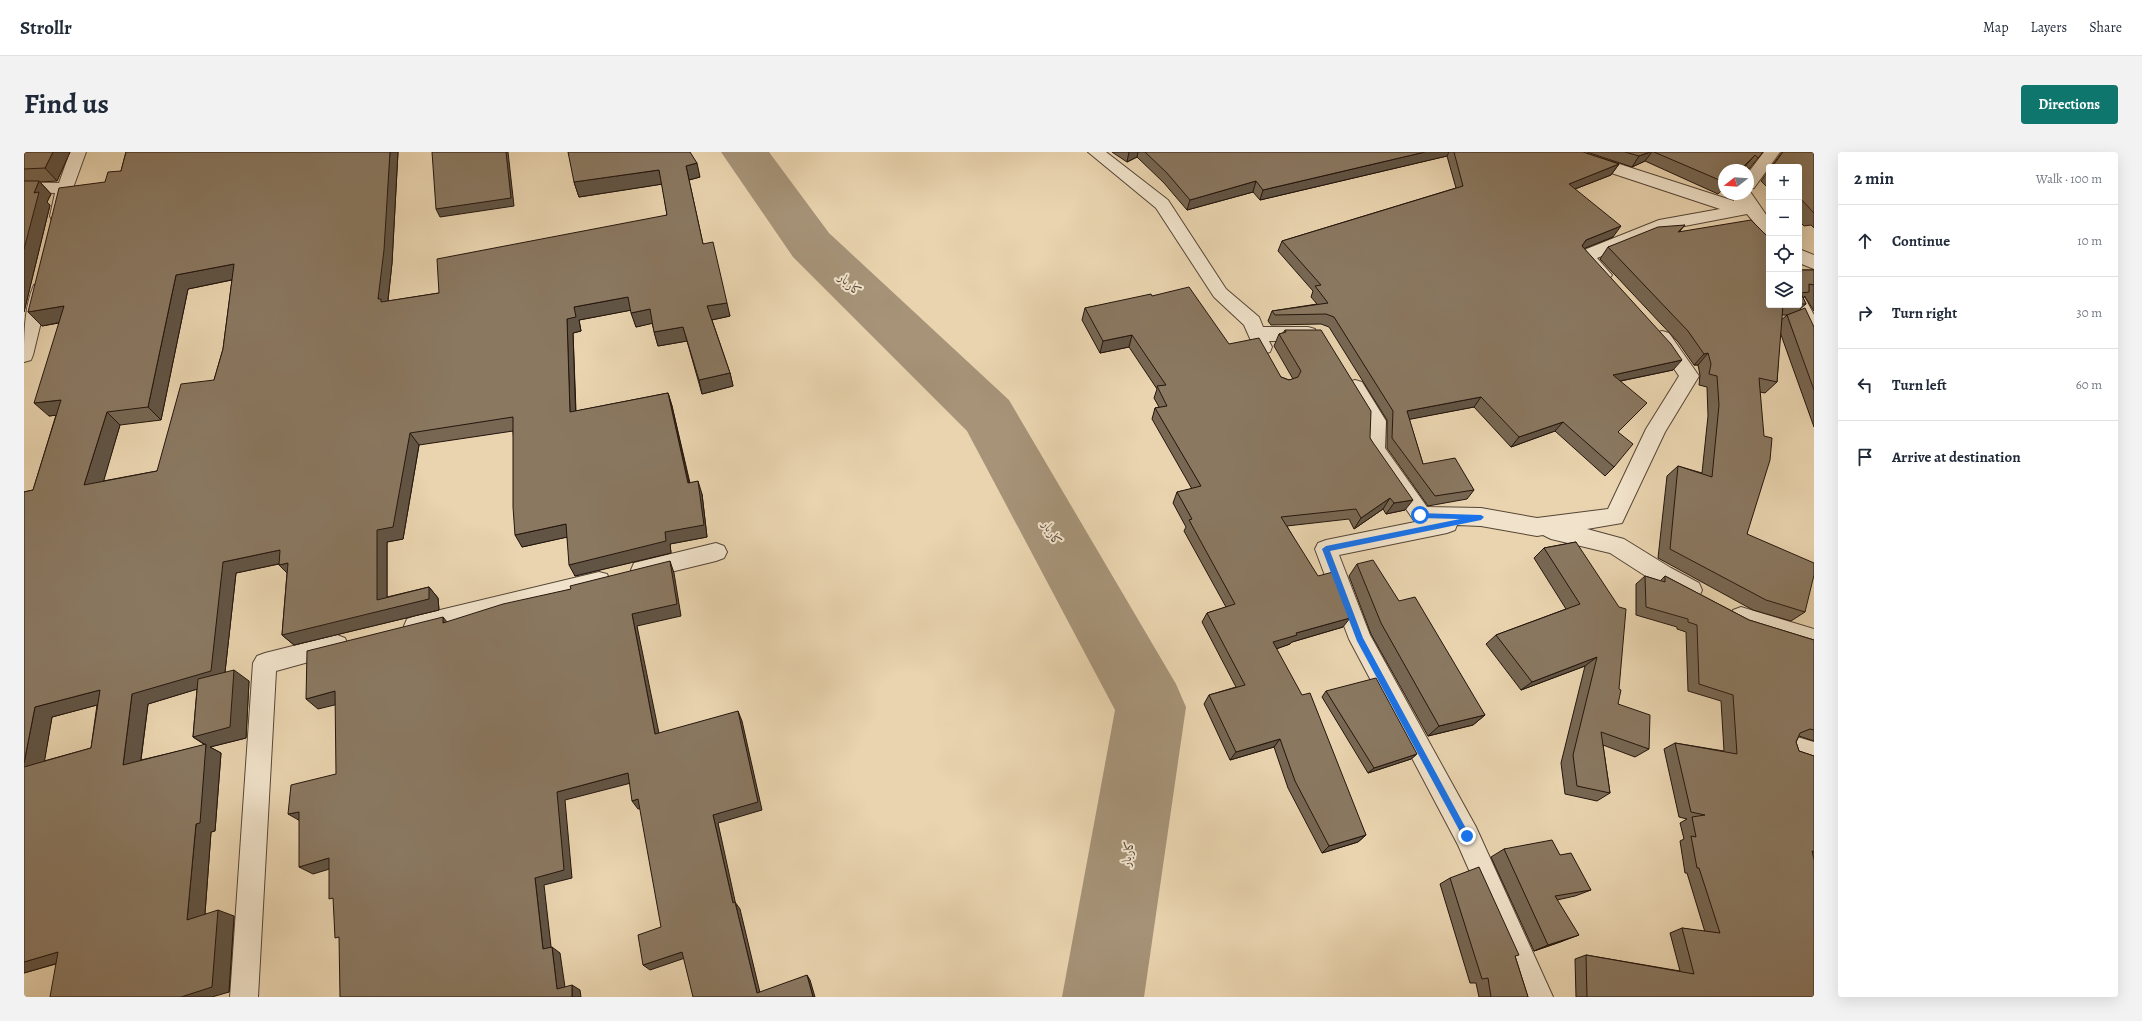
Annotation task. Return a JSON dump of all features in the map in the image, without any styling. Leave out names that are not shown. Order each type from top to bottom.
[{"type":"street","points":[[54,233],[65,188],[78,152]]},
{"type":"street","points":[[1096,152],[1162,204],[1220,293],[1252,322],[1256,334],[1270,359]]},
{"type":"street","points":[[1566,152],[1614,169],[1751,209],[1766,236]]},
{"type":"street","points":[[1754,176],[1772,152]]},
{"type":"street","points":[[24,187],[65,188]]},
{"type":"street","points":[[1617,290],[1586,256],[1664,224],[1751,209]]},
{"type":"street","points":[[1802,257],[1814,263]]},
{"type":"street","points":[[24,355],[45,272]]},
{"type":"street","points":[[1802,308],[1814,333]]},
{"type":"street","points":[[1537,527],[1615,517],[1656,429],[1689,376],[1670,348],[1649,325]]},
{"type":"street","points":[[1256,334],[1321,333],[1325,340]]},
{"type":"street","points":[[1346,374],[1376,421],[1375,449],[1420,515],[1481,517],[1537,527],[1616,545],[1663,575],[1746,619],[1814,639]]},
{"type":"street","points":[[1481,517],[1326,549],[1360,639],[1467,836],[1539,997]]},
{"type":"street","points":[[395,631],[716,552]]},
{"type":"street","points":[[244,997],[265,663],[357,640]]},
{"type":"building","points":[[24,152],[53,152],[45,168],[24,169]]},
{"type":"building","points":[[126,152],[390,152],[384,250],[378,299],[381,299],[381,302],[439,293],[437,259],[667,215],[659,170],[574,182],[568,152],[690,152],[697,163],[686,166],[703,244],[713,242],[727,303],[707,306],[730,373],[699,380],[683,327],[654,332],[650,309],[631,313],[628,297],[574,307],[576,317],[567,319],[570,412],[668,393],[688,483],[698,481],[704,525],[665,532],[666,541],[569,565],[566,524],[515,535],[513,507],[513,417],[410,433],[393,527],[377,530],[377,600],[429,587],[429,599],[282,635],[288,563],[279,565],[280,550],[223,562],[211,671],[132,694],[123,765],[206,744],[200,823],[196,824],[187,920],[218,910],[212,987],[181,997],[50,997],[58,952],[24,962],[24,767],[91,748],[100,690],[35,707],[24,763],[24,492],[33,490],[61,400],[34,403],[64,306],[28,312],[59,188],[105,182],[108,172],[121,171]],"holes":[[[234,264],[223,349],[214,380],[181,384],[157,471],[84,485],[107,412],[148,407],[176,275]]]},
{"type":"building","points":[[432,152],[506,152],[511,198],[436,209]]},
{"type":"building","points":[[1145,152],[1425,152],[1263,190],[1256,181],[1190,200],[1167,173]]},
{"type":"building","points":[[1454,152],[1583,152],[1619,164],[1569,184],[1621,226],[1586,240],[1582,246],[1671,344],[1682,360],[1613,375],[1647,403],[1618,432],[1633,444],[1614,467],[1563,422],[1519,437],[1481,397],[1407,411],[1423,464],[1455,458],[1474,490],[1435,496],[1392,438],[1393,411],[1334,317],[1326,314],[1275,315],[1272,311],[1328,303],[1315,286],[1321,285],[1282,241],[1463,186]]},
{"type":"building","points":[[1625,152],[1650,152],[1639,156]]},
{"type":"building","points":[[1654,152],[1763,152],[1758,158],[1755,155],[1746,164],[1718,164],[1718,179]]},
{"type":"building","points":[[1783,152],[1814,152],[1814,213],[1802,200],[1802,164],[1774,164]]},
{"type":"building","points":[[24,181],[39,181],[34,193],[39,192],[24,249]]},
{"type":"building","points":[[1751,220],[1766,235],[1766,308],[1783,308],[1777,382],[1759,378],[1764,436],[1772,438],[1770,460],[1747,534],[1814,563],[1814,575],[1805,612],[1766,600],[1670,549],[1678,466],[1712,477],[1719,405],[1717,376],[1709,374],[1711,364],[1708,353],[1704,354],[1688,331],[1608,247],[1658,227],[1685,225],[1678,232]]},
{"type":"building","points":[[1802,270],[1814,270],[1814,285],[1809,284],[1809,292],[1802,293]]},
{"type":"building","points":[[1189,287],[1229,344],[1259,338],[1281,377],[1289,380],[1298,377],[1301,371],[1279,334],[1286,332],[1285,330],[1321,330],[1371,411],[1370,438],[1413,500],[1394,503],[1390,498],[1361,518],[1356,509],[1281,517],[1318,576],[1333,572],[1350,618],[1296,633],[1297,635],[1273,642],[1302,695],[1310,693],[1366,835],[1329,846],[1295,781],[1280,739],[1236,752],[1209,695],[1245,685],[1207,613],[1235,604],[1189,520],[1192,519],[1177,492],[1201,486],[1155,408],[1167,406],[1157,386],[1166,385],[1132,335],[1103,341],[1085,308],[1151,294],[1152,296]]},
{"type":"building","points":[[1802,295],[1806,304],[1802,304]]},
{"type":"building","points":[[1805,308],[1814,327],[1814,390],[1787,315]]},
{"type":"building","points":[[1576,542],[1619,607],[1626,609],[1619,689],[1621,690],[1618,704],[1650,715],[1649,749],[1601,732],[1610,793],[1577,786],[1573,755],[1597,657],[1532,682],[1496,635],[1580,604],[1544,548]]},
{"type":"building","points":[[1373,560],[1399,601],[1415,597],[1485,715],[1439,726],[1381,623],[1357,564]]},
{"type":"building","points":[[670,561],[677,604],[632,614],[655,734],[738,711],[758,802],[713,815],[733,903],[735,902],[757,993],[807,975],[813,997],[693,997],[682,952],[643,965],[638,935],[661,927],[638,799],[632,801],[628,773],[557,792],[564,870],[535,878],[543,949],[552,947],[557,989],[572,985],[572,997],[340,997],[339,937],[335,938],[333,898],[329,899],[329,858],[299,867],[299,812],[288,814],[291,785],[336,774],[335,691],[306,699],[307,651],[443,617],[443,623],[503,604],[571,589],[570,586]]},
{"type":"building","points":[[1645,576],[1665,582],[1665,576],[1749,620],[1814,640],[1814,730],[1810,729],[1800,733],[1796,742],[1799,751],[1814,756],[1814,852],[1812,851],[1814,860],[1814,997],[1587,997],[1586,955],[1694,974],[1682,928],[1720,933],[1699,868],[1697,868],[1691,836],[1696,837],[1692,817],[1705,815],[1691,812],[1675,743],[1737,754],[1733,695],[1699,684],[1697,625],[1688,622],[1688,619],[1646,607]]},
{"type":"building","points":[[234,670],[230,727],[193,737],[198,679]]},
{"type":"building","points":[[1376,678],[1417,754],[1374,768],[1326,691]]},
{"type":"building","points":[[1552,840],[1560,855],[1571,853],[1591,890],[1555,896],[1579,935],[1548,945],[1504,849]]},
{"type":"building","points":[[1479,867],[1519,955],[1515,956],[1528,997],[1491,997],[1488,978],[1482,979],[1450,878]]},
{"type":"waterway","name":"کاربار","points":[[745,152],[811,245],[988,416],[1151,707],[1103,997]]},
{"type":"route","points":[[1420,515],[1481,517],[1326,549],[1360,639],[1467,836]]}]
